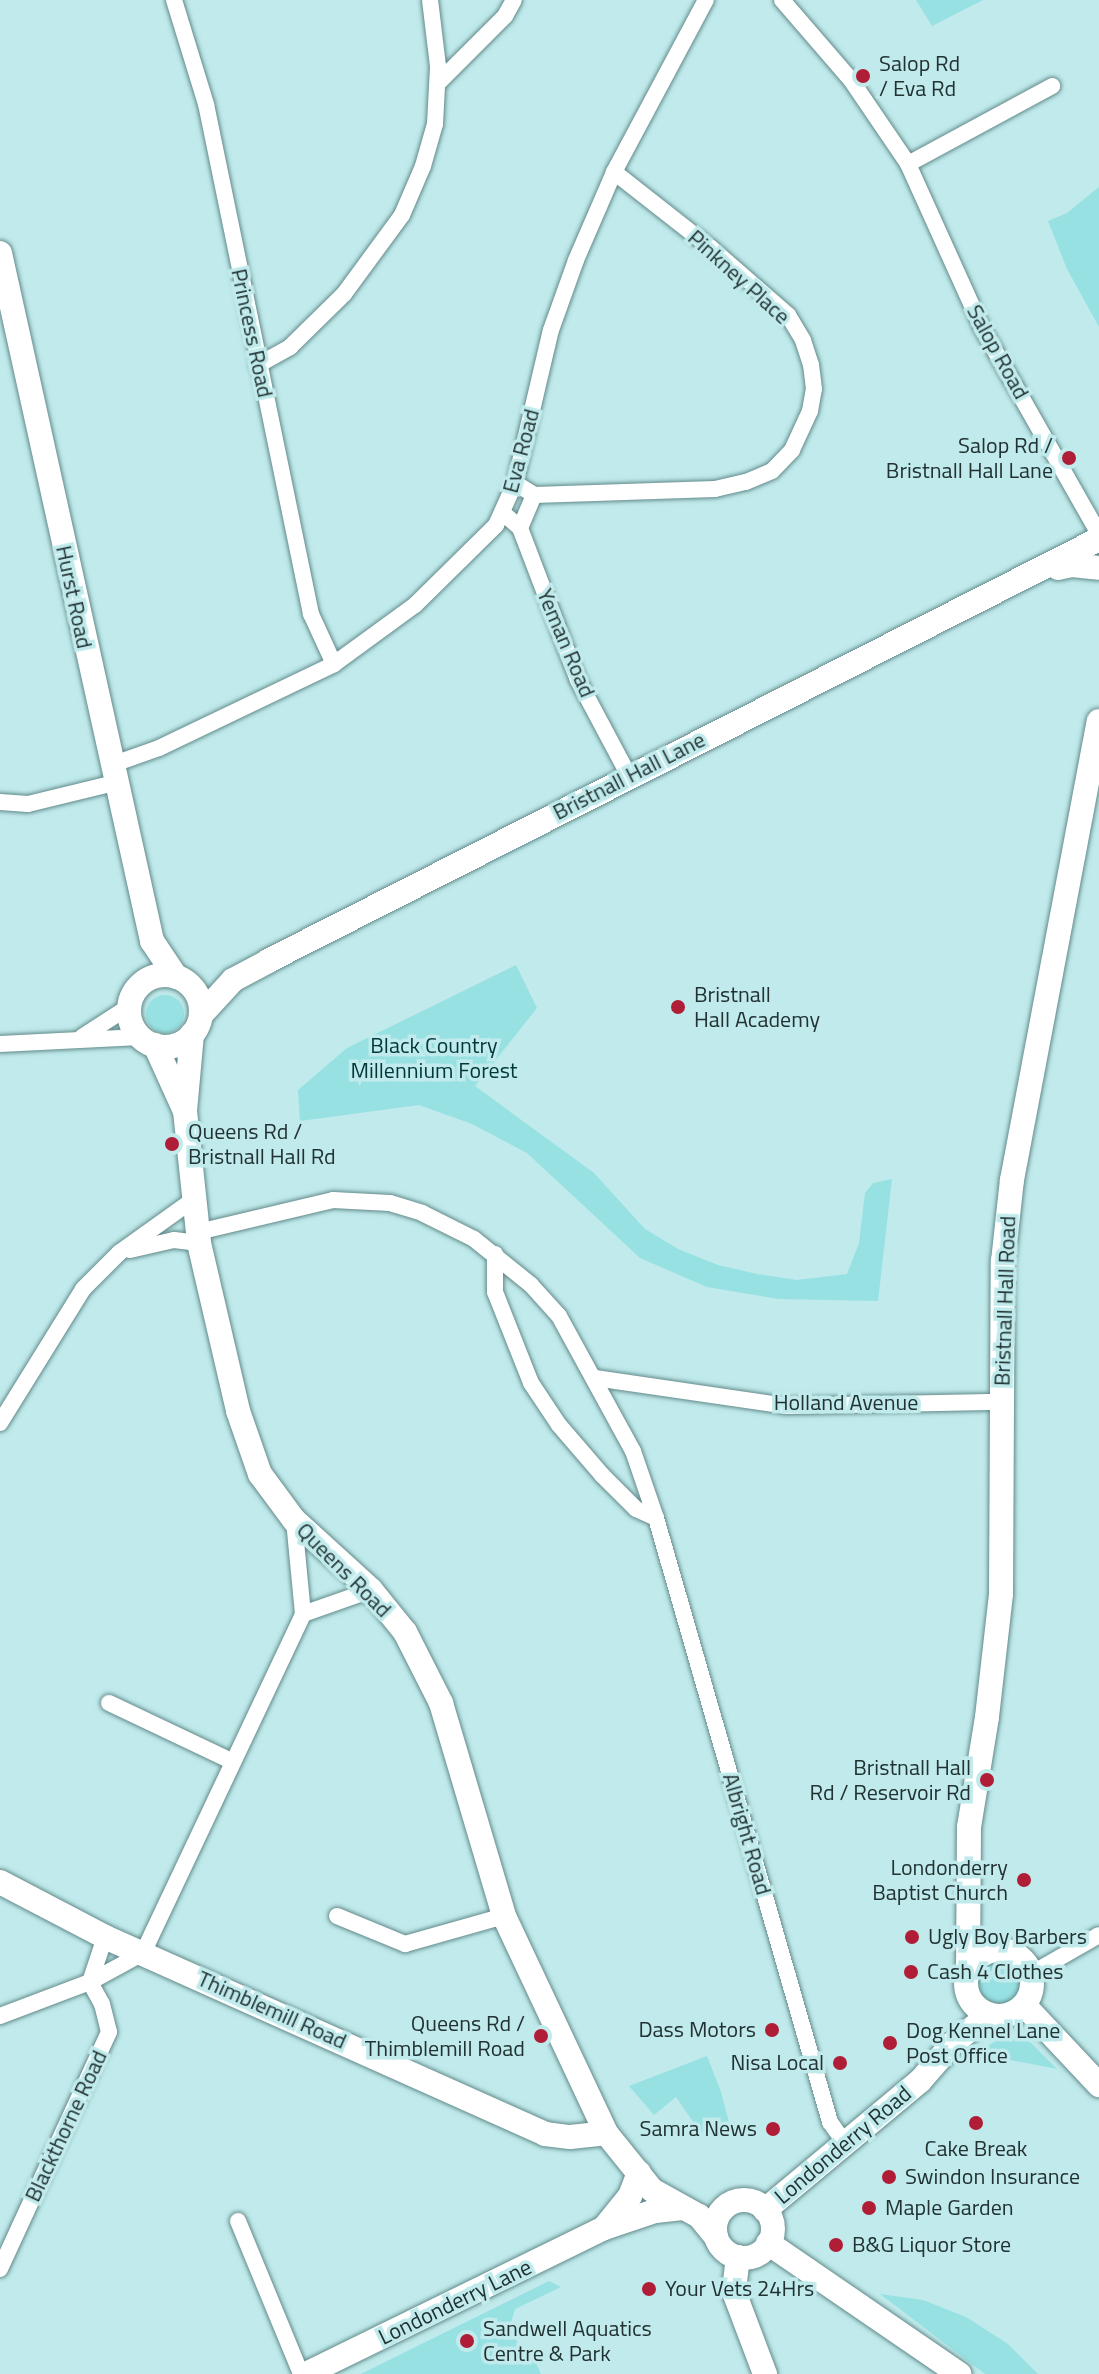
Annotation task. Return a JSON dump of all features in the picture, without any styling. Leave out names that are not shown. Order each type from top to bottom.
[{"type":"street","name":"Princess Road","points":[[174,0],[206,104],[311,614],[334,664]]},
{"type":"street","points":[[258,365],[290,347],[344,294],[402,215],[423,166],[435,124],[438,83],[430,0]]},
{"type":"street","points":[[438,83],[505,16],[514,0]]},
{"type":"street","name":"Eva Road","points":[[0,802],[28,804],[112,774],[159,748],[334,664],[415,605],[474,549],[503,513],[515,483],[551,330],[576,260],[614,172],[706,0]]},
{"type":"street","name":"Salop Road","points":[[782,0],[851,80],[908,164],[982,328],[1098,546]]},
{"type":"street","points":[[908,164],[1052,86]]},
{"type":"street","name":"Pinkney Place","points":[[534,495],[715,489],[746,482],[772,471],[792,450],[810,411],[814,389],[811,365],[803,340],[788,315],[614,172]]},
{"type":"street","name":"Hurst Road","points":[[0,253],[112,774],[152,941],[183,981]]},
{"type":"street","points":[[515,483],[534,495],[520,528]]},
{"type":"street","name":"Yeman Road","points":[[503,513],[520,528],[578,680],[629,776]]},
{"type":"street","name":"Bristnall Hall Lane","points":[[196,1024],[233,980],[629,776],[1028,576],[1072,565],[1098,546]]},
{"type":"street","name":"Bristnall Hall Road","points":[[967,1974],[969,1827],[987,1717],[1001,1594],[1003,1261],[1012,1180],[1099,721]]},
{"type":"street","points":[[148,1041],[130,1021],[134,996],[152,941]]},
{"type":"street","points":[[0,1044],[77,1039],[148,1041],[171,1046],[196,1024],[199,999],[183,981],[155,977],[108,1023],[77,1039]]},
{"type":"street","name":"Bristnall Hall Lane","points":[[183,981],[233,980]]},
{"type":"street","name":"Queens Road","points":[[196,1024],[185,1111],[193,1200],[198,1237],[247,1444],[260,1474],[294,1520],[371,1590],[405,1632],[441,1703],[504,1916],[591,2104]]},
{"type":"street","name":"Queens Road","points":[[148,1041],[185,1111]]},
{"type":"street","points":[[0,1423],[83,1289],[120,1252],[193,1200]]},
{"type":"street","name":"Albright Road","points":[[120,1252],[198,1237],[333,1200],[390,1203],[444,1223],[495,1254],[559,1316],[633,1451],[656,1518],[830,2122],[846,2145]]},
{"type":"street","points":[[495,1254],[495,1292],[531,1383],[559,1425],[602,1475],[636,1509],[656,1518]]},
{"type":"street","name":"Holland Avenue","points":[[595,1378],[786,1406],[1002,1402]]},
{"type":"street","points":[[0,2016],[90,1982],[143,1953],[303,1614],[294,1520]]},
{"type":"street","points":[[303,1614],[371,1590]]},
{"type":"street","points":[[109,1703],[231,1761]]},
{"type":"street","name":"Thimblemill Road","points":[[0,1882],[105,1937],[545,2134],[570,2137],[606,2133]]},
{"type":"street","name":"Bristnall Hall Road","points":[[968,1886],[995,1950]]},
{"type":"street","points":[[337,1916],[405,1944],[504,1916]]},
{"type":"street","points":[[1031,1974],[1099,1935]]},
{"type":"street","points":[[90,1982],[105,1937]]},
{"type":"street","points":[[995,1950],[1018,1956],[1031,1974],[1032,1989],[1024,2005],[1011,2014],[989,2015],[971,2000],[967,1974],[982,1954],[995,1950]]},
{"type":"street","name":"Londonderry Road","points":[[953,2043],[967,1974]]},
{"type":"street","name":"Blackthorne Road","points":[[0,2269],[109,2032],[105,2012],[90,1982]]},
{"type":"street","points":[[1024,2005],[1099,2085]]},
{"type":"street","name":"Londonderry Road","points":[[765,2210],[920,2081],[953,2043],[989,2015]]},
{"type":"street","points":[[545,2134],[569,2123],[591,2104],[606,2133],[652,2190],[699,2216],[720,2246],[738,2257],[759,2254],[768,2243],[773,2227],[765,2210],[751,2201],[728,2205],[677,2191],[639,2173]]},
{"type":"street","name":"Londonderry Lane","points":[[604,2228],[630,2196],[639,2173]]},
{"type":"street","points":[[716,2237],[715,2225],[728,2205]]},
{"type":"street","name":"Londonderry Lane","points":[[238,2221],[303,2374],[604,2228],[655,2211],[683,2208]]},
{"type":"street","points":[[768,2243],[956,2373]]},
{"type":"street","points":[[738,2257],[734,2292],[765,2374]]},
{"type":"green space","points":[[916,0],[983,0],[932,26]]},
{"type":"green space","points":[[1099,187],[1099,327],[1067,269],[1048,221],[1067,213]]},
{"type":"green space","name":"Black Country Millennium Forest","points":[[516,965],[537,1008],[475,1086],[594,1173],[645,1229],[678,1249],[718,1265],[757,1274],[797,1280],[847,1274],[859,1243],[865,1193],[873,1183],[892,1179],[878,1301],[779,1299],[707,1287],[640,1258],[527,1153],[472,1124],[419,1105],[300,1121],[298,1090],[347,1048]]},
{"type":"green space","points":[[165,995],[179,1000],[184,1014],[179,1028],[165,1033],[151,1028],[146,1014],[151,1000]]},
{"type":"green space","points":[[1000,1962],[1016,1968],[1022,1984],[1016,2000],[1000,2006],[984,2000],[978,1984],[984,1968]]},
{"type":"green space","points":[[1022,2039],[1030,2042],[1057,2069],[974,2053],[998,2040]]},
{"type":"green space","points":[[707,2056],[721,2092],[733,2138],[702,2135],[676,2097],[654,2115],[629,2086]]},
{"type":"green space","name":"Sandwell Aquatics Centre & Park","points":[[549,2281],[561,2287],[515,2309],[510,2326],[521,2350],[529,2348],[541,2374],[361,2374]]},
{"type":"green space","points":[[880,2294],[923,2300],[966,2317],[1008,2344],[1038,2374],[985,2374]]},
{"type":"place","name":"Salop Rd / Eva Rd","points":[[863,76]]},
{"type":"place","name":"Salop Rd / Bristnall Hall Lane","points":[[1069,458]]},
{"type":"place","name":"Bristnall Hall Academy","points":[[678,1007]]},
{"type":"place","name":"Queens Rd / Bristnall Hall Rd","points":[[172,1144]]},
{"type":"place","name":"Bristnall Hall Rd / Reservoir Rd","points":[[987,1780]]},
{"type":"place","name":"Londonderry Baptist Church","points":[[1024,1880]]},
{"type":"place","name":"Ugly Boy Barbers","points":[[912,1937]]},
{"type":"place","name":"Cash 4 Clothes","points":[[911,1972]]},
{"type":"place","name":"Dass Motors","points":[[772,2030]]},
{"type":"place","name":"Queens Rd / Thimblemill Road","points":[[541,2036]]},
{"type":"place","name":"Dog Kennel Lane Post Office","points":[[890,2043]]},
{"type":"place","name":"Nisa Local","points":[[840,2063]]},
{"type":"place","name":"Cake Break","points":[[976,2123]]},
{"type":"place","name":"Samra News","points":[[773,2129]]},
{"type":"place","name":"Swindon Insurance","points":[[889,2177]]},
{"type":"place","name":"Maple Garden","points":[[869,2208]]},
{"type":"place","name":"B&G Liquor Store","points":[[836,2245]]},
{"type":"place","name":"Your Vets 24Hrs","points":[[649,2289]]},
{"type":"place","name":"Sandwell Aquatics Centre & Park","points":[[467,2341]]}]
